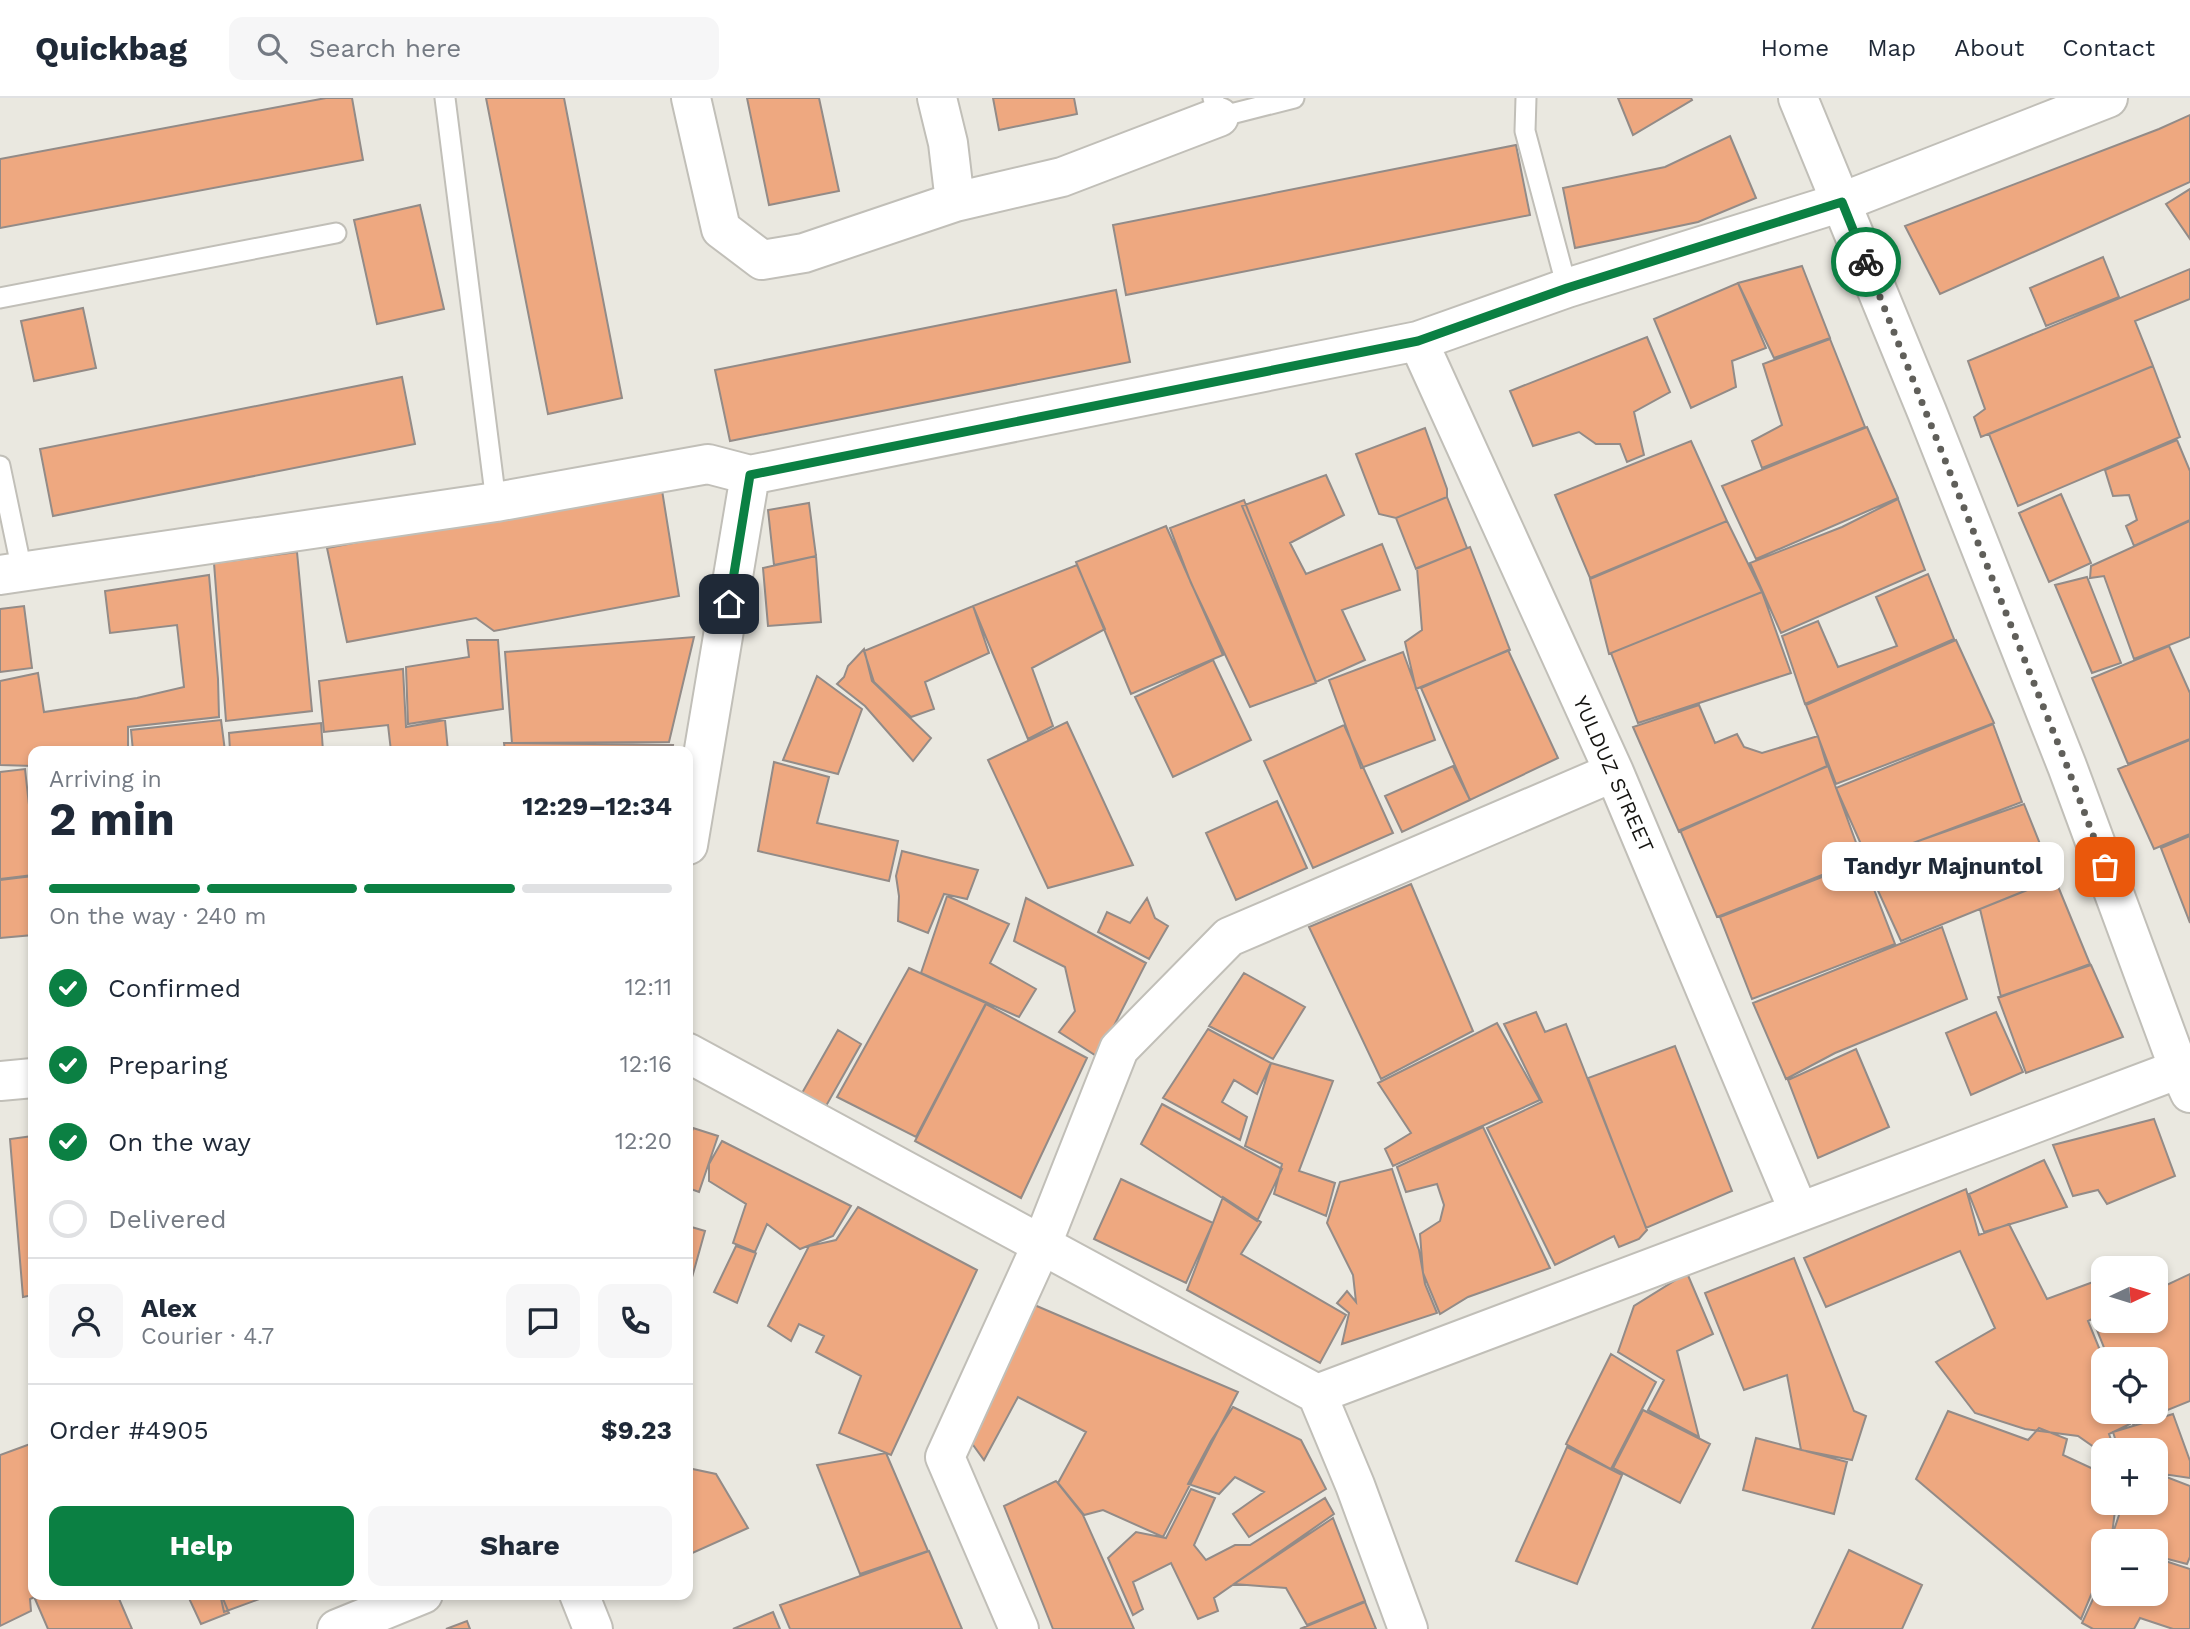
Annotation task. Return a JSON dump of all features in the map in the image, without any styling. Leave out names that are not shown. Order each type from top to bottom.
[{"type":"street","points":[[691,98],[721,229],[762,260],[804,253],[955,202],[1062,177],[1216,107]]},
{"type":"street","points":[[937,98],[948,144],[955,202]]},
{"type":"street","points":[[1317,1394],[1799,1212],[2184,1081],[2067,766],[1798,98]]},
{"type":"street","points":[[11,573],[496,502],[708,464],[750,475],[1418,341],[1567,288],[1842,202],[2108,98]]},
{"type":"street","name":"YULDUZ STREET","points":[[1418,341],[1614,772],[1799,1212]]},
{"type":"street","points":[[693,815],[750,475]]},
{"type":"street","points":[[1018,1629],[945,1457],[1042,1244],[1119,1049],[1229,937],[1614,772]]},
{"type":"street","points":[[693,1056],[1317,1394],[1355,1485],[1408,1629]]},
{"type":"street","points":[[0,1081],[28,1078]]},
{"type":"street","points":[[337,1629],[408,1600]]},
{"type":"street","points":[[581,1600],[593,1629]]},
{"type":"lane","points":[[445,98],[496,502]]},
{"type":"lane","points":[[1216,107],[1294,98]]},
{"type":"lane","points":[[1525,98],[1525,131],[1567,288]]},
{"type":"lane","points":[[0,298],[337,233]]},
{"type":"lane","points":[[0,466],[11,573]]},
{"type":"building","points":[[326,98],[352,98],[363,160],[0,228],[0,159]]},
{"type":"building","points":[[486,98],[564,98],[622,398],[548,414]]},
{"type":"building","points":[[747,98],[819,98],[839,191],[769,205]]},
{"type":"building","points":[[993,98],[1074,98],[1077,114],[999,130]]},
{"type":"building","points":[[1618,98],[1691,98],[1692,100],[1633,135]]},
{"type":"building","points":[[2190,115],[2190,182],[1940,294],[1905,226]]},
{"type":"building","points":[[1730,136],[1756,198],[1698,222],[1575,248],[1563,188],[1665,167]]},
{"type":"building","points":[[1516,145],[1530,215],[1126,295],[1113,225]]},
{"type":"building","points":[[2190,189],[2190,239],[2166,204]]},
{"type":"building","points":[[420,205],[444,309],[377,324],[354,220]]},
{"type":"building","points":[[2103,257],[2119,297],[2046,326],[2030,288]]},
{"type":"building","points":[[1802,266],[1830,338],[1774,358],[1738,283]]},
{"type":"building","points":[[2190,269],[2190,299],[2135,321],[2153,366],[1981,437],[1974,417],[1985,409],[1968,361]]},
{"type":"building","points":[[1738,283],[1766,348],[1732,361],[1736,387],[1691,408],[1654,319]]},
{"type":"building","points":[[1116,290],[1130,362],[730,441],[715,370]]},
{"type":"building","points":[[83,308],[96,368],[34,381],[21,321]]},
{"type":"building","points":[[1647,337],[1670,392],[1634,412],[1644,455],[1627,462],[1620,444],[1596,444],[1579,432],[1533,446],[1510,391]]},
{"type":"building","points":[[1830,339],[1865,427],[1762,468],[1752,441],[1782,425],[1763,364]]},
{"type":"building","points":[[2153,366],[2180,437],[2018,506],[1989,434]]},
{"type":"building","points":[[402,377],[415,444],[53,516],[40,449]]},
{"type":"building","points":[[1867,427],[1898,498],[1756,559],[1722,486]]},
{"type":"building","points":[[1425,428],[1447,489],[1447,497],[1396,518],[1379,514],[1356,454]]},
{"type":"building","points":[[2177,440],[2190,471],[2190,520],[2134,546],[2126,526],[2137,520],[2129,495],[2113,496],[2105,470]]},
{"type":"building","points":[[1691,441],[1727,521],[1590,578],[1555,495]]},
{"type":"building","points":[[1326,475],[1344,515],[1290,543],[1306,574],[1382,544],[1400,590],[1342,610],[1365,660],[1316,682],[1242,506]]},
{"type":"building","points":[[661,484],[679,596],[494,631],[476,618],[347,642],[327,548]]},
{"type":"building","points":[[2061,494],[2091,563],[2049,582],[2019,513]]},
{"type":"building","points":[[1447,497],[1467,548],[1416,569],[1396,518]]},
{"type":"building","points":[[1898,499],[1925,570],[1781,633],[1750,563],[1842,527]]},
{"type":"building","points":[[1244,500],[1316,683],[1250,707],[1191,583],[1170,528]]},
{"type":"building","points":[[809,503],[816,556],[774,565],[768,510]]},
{"type":"building","points":[[1727,521],[1762,592],[1609,654],[1590,579]]},
{"type":"building","points":[[2190,521],[2190,637],[2134,659],[2104,576],[2090,578],[2091,566]]},
{"type":"building","points":[[1166,526],[1223,655],[1131,694],[1076,562]]},
{"type":"building","points":[[1470,547],[1510,650],[1416,689],[1405,642],[1422,630],[1417,568]]},
{"type":"building","points":[[297,552],[312,711],[226,721],[214,563]]},
{"type":"building","points":[[816,556],[821,622],[768,626],[763,568]]},
{"type":"building","points":[[1077,565],[1105,629],[1032,668],[1053,726],[1028,739],[973,606]]},
{"type":"building","points":[[1928,574],[1954,639],[1805,704],[1782,636],[1818,621],[1838,667],[1897,646],[1876,597]]},
{"type":"building","points":[[209,575],[219,717],[128,727],[128,746],[28,746],[28,766],[0,765],[0,681],[38,673],[44,712],[137,698],[184,687],[177,625],[110,633],[105,591]]},
{"type":"building","points":[[2087,577],[2121,663],[2092,673],[2055,585]]},
{"type":"building","points":[[1762,592],[1791,673],[1638,723],[1611,653]]},
{"type":"building","points":[[24,606],[32,668],[0,672],[0,609]]},
{"type":"building","points":[[973,606],[989,653],[925,682],[934,709],[911,717],[874,682],[864,651]]},
{"type":"building","points":[[694,637],[669,742],[512,743],[505,652]]},
{"type":"building","points":[[467,640],[498,640],[503,709],[408,724],[406,667],[469,657]]},
{"type":"building","points":[[1956,640],[1994,723],[1836,784],[1806,705]]},
{"type":"building","points":[[2169,646],[2190,693],[2190,739],[2128,764],[2092,678]]},
{"type":"building","points":[[864,649],[872,681],[931,738],[913,761],[865,706],[837,684],[844,677],[848,666]]},
{"type":"building","points":[[1508,650],[1558,758],[1470,800],[1421,688]]},
{"type":"building","points":[[1403,652],[1435,740],[1361,768],[1329,680]]},
{"type":"building","points":[[1213,660],[1251,740],[1173,777],[1135,697]]},
{"type":"building","points":[[403,669],[406,727],[445,720],[448,746],[390,746],[388,725],[324,732],[319,681]]},
{"type":"building","points":[[817,676],[862,709],[838,774],[783,760]]},
{"type":"building","points":[[1699,705],[1715,743],[1737,734],[1744,747],[1762,753],[1818,736],[1827,766],[1679,832],[1633,727]]},
{"type":"building","points":[[221,720],[224,746],[133,746],[131,730]]},
{"type":"building","points":[[1067,722],[1133,865],[1048,888],[988,760]]},
{"type":"building","points":[[321,723],[323,746],[230,746],[229,733]]},
{"type":"building","points":[[1993,724],[2022,802],[1868,860],[1836,788]]},
{"type":"building","points":[[1344,725],[1393,833],[1313,868],[1264,761]]},
{"type":"building","points":[[2190,740],[2190,834],[2154,849],[2118,769]]},
{"type":"building","points":[[504,743],[673,745],[673,746],[504,746]]},
{"type":"building","points":[[774,762],[829,777],[817,823],[898,841],[889,881],[758,851]]},
{"type":"building","points":[[1453,766],[1470,800],[1402,832],[1385,796]]},
{"type":"building","points":[[1828,766],[1862,859],[1717,917],[1680,830]]},
{"type":"building","points":[[25,769],[28,796],[28,876],[0,879],[0,772]]},
{"type":"building","points":[[1277,801],[1307,868],[1236,900],[1206,833]]},
{"type":"building","points":[[2024,804],[2054,879],[1901,941],[1864,860]]},
{"type":"building","points":[[2190,836],[2190,923],[2161,848]]},
{"type":"building","points":[[902,851],[978,870],[967,899],[944,894],[928,933],[898,921],[899,896],[896,876]]},
{"type":"building","points":[[1863,861],[1895,944],[1752,999],[1720,917]]},
{"type":"building","points":[[28,877],[28,935],[0,938],[0,880]]},
{"type":"building","points":[[2055,879],[2090,964],[2001,997],[1980,909]]},
{"type":"building","points":[[1411,884],[1473,1031],[1381,1079],[1309,927]]},
{"type":"building","points":[[947,896],[1009,924],[990,963],[1036,989],[1019,1017],[921,973]]},
{"type":"building","points":[[1026,898],[1146,963],[1098,1057],[1059,1032],[1075,1011],[1065,967],[1014,941]]},
{"type":"building","points":[[1147,898],[1155,918],[1168,926],[1149,959],[1098,932],[1107,912],[1130,923]]},
{"type":"building","points":[[1942,927],[1967,999],[1835,1053],[1786,1079],[1753,1003]]},
{"type":"building","points":[[2091,965],[2123,1037],[2026,1073],[1998,997]]},
{"type":"building","points":[[909,968],[986,1003],[916,1137],[837,1097]]},
{"type":"building","points":[[1244,973],[1305,1007],[1273,1059],[1209,1026]]},
{"type":"building","points":[[986,1004],[1087,1058],[1021,1198],[915,1141]]},
{"type":"building","points":[[1536,1012],[1545,1032],[1566,1024],[1647,1230],[1639,1239],[1619,1247],[1614,1236],[1555,1265],[1487,1128],[1542,1102],[1504,1024]]},
{"type":"building","points":[[1996,1012],[2023,1072],[1971,1095],[1946,1033]]},
{"type":"building","points":[[1497,1023],[1540,1100],[1393,1166],[1385,1149],[1411,1133],[1378,1083]]},
{"type":"building","points":[[1208,1029],[1271,1063],[1257,1094],[1234,1080],[1222,1102],[1247,1117],[1240,1140],[1163,1098]]},
{"type":"building","points":[[838,1030],[861,1044],[826,1106],[802,1093]]},
{"type":"building","points":[[1675,1046],[1732,1191],[1646,1228],[1588,1078]]},
{"type":"building","points":[[1856,1049],[1889,1127],[1818,1158],[1788,1080]]},
{"type":"building","points":[[1271,1063],[1333,1081],[1299,1171],[1335,1183],[1326,1216],[1274,1194],[1282,1164],[1245,1146]]},
{"type":"building","points":[[1162,1104],[1282,1169],[1257,1221],[1141,1144]]},
{"type":"building","points":[[2154,1119],[2175,1176],[2107,1204],[2098,1190],[2073,1196],[2053,1145]]},
{"type":"building","points":[[1483,1127],[1550,1268],[1468,1297],[1440,1314],[1423,1273],[1420,1234],[1440,1221],[1444,1205],[1437,1184],[1406,1192],[1397,1167]]},
{"type":"building","points":[[693,1128],[718,1136],[699,1192],[693,1190]]},
{"type":"building","points":[[28,1137],[28,1296],[23,1297],[10,1139]]},
{"type":"building","points":[[722,1141],[851,1206],[833,1236],[800,1249],[767,1224],[755,1252],[733,1243],[746,1204],[709,1181],[709,1164]]},
{"type":"building","points":[[2044,1160],[2067,1207],[1984,1232],[1969,1194]]},
{"type":"building","points":[[1392,1169],[1419,1250],[1425,1284],[1437,1313],[1342,1344],[1349,1313],[1337,1303],[1347,1291],[1356,1302],[1353,1275],[1327,1223],[1340,1182]]},
{"type":"building","points":[[1121,1179],[1213,1223],[1186,1283],[1094,1239]]},
{"type":"building","points":[[1966,1189],[1979,1235],[2009,1224],[2047,1299],[2091,1283],[2091,1320],[2088,1321],[2091,1334],[2099,1347],[2091,1347],[2091,1424],[2130,1424],[2109,1434],[2110,1438],[2091,1438],[2091,1445],[2078,1436],[2025,1429],[1975,1413],[1936,1362],[1995,1328],[1960,1251],[1826,1307],[1804,1258]]},
{"type":"building","points":[[1223,1197],[1261,1222],[1241,1254],[1346,1315],[1320,1363],[1187,1290]]},
{"type":"building","points":[[858,1207],[977,1270],[891,1455],[839,1433],[861,1376],[816,1352],[824,1336],[799,1324],[791,1341],[768,1326],[809,1246],[836,1240]]},
{"type":"building","points":[[693,1227],[705,1231],[693,1274]]},
{"type":"building","points":[[736,1246],[756,1253],[737,1303],[714,1292]]},
{"type":"building","points":[[1794,1258],[1854,1411],[1866,1416],[1852,1460],[1801,1450],[1787,1375],[1744,1390],[1705,1293]]},
{"type":"building","points":[[1687,1273],[1713,1334],[1677,1351],[1699,1437],[1648,1410],[1664,1380],[1618,1352],[1634,1306]]},
{"type":"building","points":[[2190,1274],[2190,1401],[2168,1410],[2168,1347],[2104,1347],[2099,1334],[2168,1334],[2168,1284]]},
{"type":"building","points":[[1032,1304],[1238,1392],[1163,1537],[1103,1510],[1084,1515],[1058,1483],[1086,1432],[1018,1397],[984,1460],[963,1431]]},
{"type":"building","points":[[1611,1354],[1656,1382],[1611,1469],[1566,1444]]},
{"type":"building","points":[[1233,1407],[1301,1440],[1326,1489],[1249,1537],[1233,1514],[1264,1492],[1235,1477],[1219,1494],[1188,1484]]},
{"type":"building","points":[[1643,1410],[1710,1444],[1680,1503],[1613,1468]]},
{"type":"building","points":[[1948,1411],[2028,1440],[2039,1428],[2067,1439],[2063,1455],[2091,1468],[2091,1515],[2114,1515],[2113,1529],[2091,1529],[2091,1595],[2081,1619],[1916,1479]]},
{"type":"building","points":[[2173,1414],[2190,1461],[2190,1478],[2168,1475],[2168,1438],[2115,1438],[2113,1432],[2140,1424],[2168,1424],[2168,1416]]},
{"type":"building","points":[[1756,1438],[1847,1462],[1834,1514],[1743,1490]]},
{"type":"building","points":[[28,1445],[28,1600],[31,1611],[0,1626],[0,1455]]},
{"type":"building","points":[[1567,1447],[1622,1475],[1577,1584],[1516,1561]]},
{"type":"building","points":[[886,1453],[928,1551],[860,1574],[817,1465]]},
{"type":"building","points":[[693,1469],[716,1474],[748,1528],[693,1553]]},
{"type":"building","points":[[2168,1478],[2190,1486],[2190,1557],[2187,1564],[2168,1559],[2168,1529],[2114,1529],[2119,1515],[2168,1515]]},
{"type":"building","points":[[1056,1481],[1083,1515],[1134,1629],[1053,1629],[1004,1506]]},
{"type":"building","points":[[1191,1489],[1215,1498],[1194,1545],[1206,1560],[1235,1545],[1250,1545],[1325,1498],[1334,1514],[1214,1598],[1218,1611],[1198,1619],[1171,1563],[1133,1582],[1143,1609],[1133,1615],[1108,1558],[1136,1532],[1166,1538]]},
{"type":"building","points":[[1333,1518],[1365,1601],[1307,1625],[1286,1588],[1234,1584]]},
{"type":"building","points":[[1849,1550],[1922,1585],[1902,1629],[1812,1629]]},
{"type":"building","points":[[929,1551],[962,1629],[790,1629],[780,1605]]},
{"type":"building","points":[[2168,1562],[2190,1569],[2190,1629],[2173,1629],[2140,1618],[2134,1629],[2093,1629],[2082,1623],[2091,1603],[2091,1606],[2168,1606]]},
{"type":"building","points":[[35,1600],[120,1600],[132,1629],[48,1629]]},
{"type":"building","points":[[190,1600],[224,1600],[229,1613],[201,1624]]},
{"type":"building","points":[[221,1600],[257,1600],[224,1612]]},
{"type":"building","points":[[1365,1602],[1376,1629],[1300,1629]]},
{"type":"building","points":[[773,1612],[780,1629],[733,1629]]},
{"type":"building","points":[[467,1621],[470,1629],[446,1629]]},
{"type":"way so far","points":[[1866,262],[2105,867]]},
{"type":"place","name":"Tandyr Majnuntol","points":[[2105,867]]},
{"type":"route","points":[[729,604],[750,475],[1418,341],[1567,288],[1842,202],[1866,262]]}]
